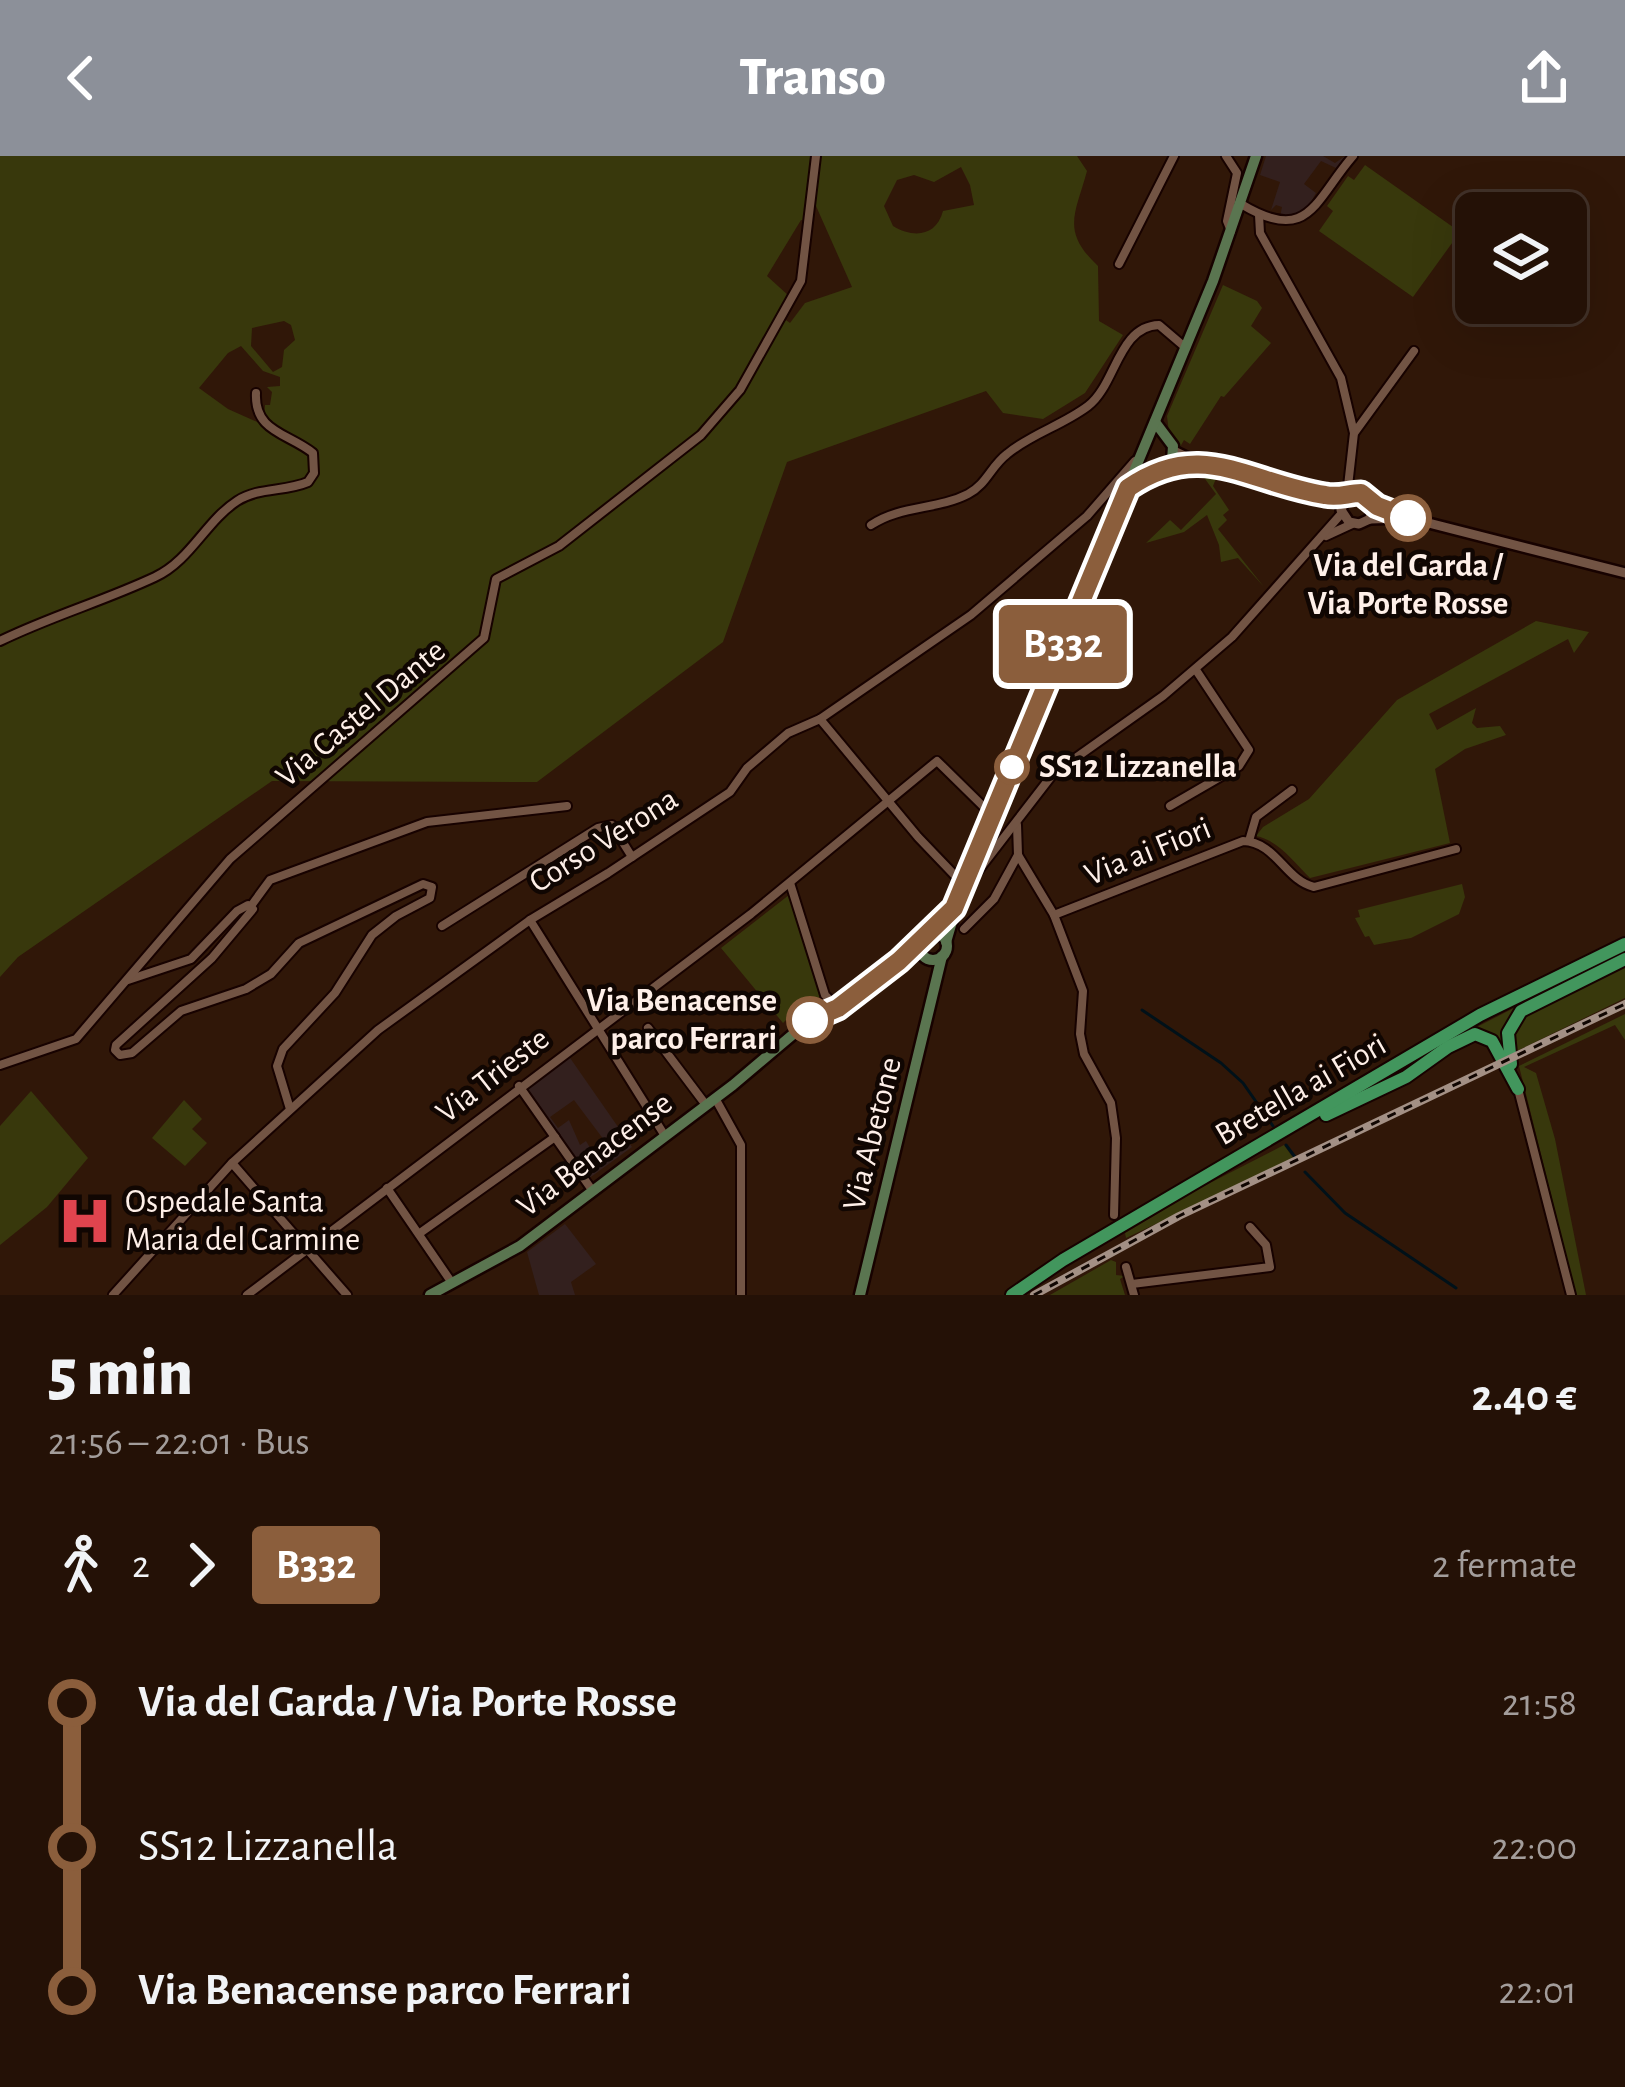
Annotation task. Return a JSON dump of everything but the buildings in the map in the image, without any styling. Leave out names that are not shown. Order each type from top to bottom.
[{"type":"main road","points":[[925,956],[942,956],[963,884],[1186,348],[1256,156]]},
{"type":"main road","points":[[1128,488],[1163,468],[1174,451],[1155,422]]},
{"type":"main road","points":[[1148,439],[1163,437]]},
{"type":"main road","points":[[1141,456],[1145,464],[1163,468]]},
{"type":"main road","points":[[935,986],[920,941],[954,908]]},
{"type":"main road","points":[[932,932],[946,942]]},
{"type":"main road","name":"Via Benacense","points":[[430,1295],[520,1246],[810,1020],[838,1008],[920,941]]},
{"type":"main road","name":"Bretella ai Fiori","points":[[1012,1295],[1480,1015],[1625,944]]},
{"type":"main road","name":"Via Benacense","points":[[899,961],[925,956]]},
{"type":"main road","name":"Via Abetone","points":[[860,1295],[942,956]]},
{"type":"main road","points":[[1518,1089],[1507,1045],[1516,1017],[1527,1006],[1625,958]]},
{"type":"main road","points":[[1275,1138],[1406,1077],[1474,1034],[1492,1041],[1518,1089]]},
{"type":"street","name":"Via Castel Dante","points":[[126,979],[230,859],[484,638],[496,579],[559,546],[701,435],[740,390],[801,281],[815,156]]},
{"type":"street","points":[[1119,264],[1174,156]]},
{"type":"street","points":[[1226,156],[1237,173],[1227,220],[1232,232]]},
{"type":"street","points":[[1241,204],[1281,222],[1306,217],[1354,156]]},
{"type":"street","points":[[1259,215],[1260,233],[1341,378],[1354,434],[1347,501],[1352,524]]},
{"type":"street","points":[[871,525],[890,513],[964,496],[986,481],[1010,451],[1097,397],[1129,343],[1144,328],[1159,325],[1186,348]]},
{"type":"street","points":[[1354,434],[1414,351]]},
{"type":"street","points":[[0,641],[159,576],[234,502],[308,482],[314,473],[313,453],[265,425],[255,408],[256,393]]},
{"type":"street","points":[[1174,451],[1199,463],[1347,501],[1366,494],[1373,504],[1408,518],[1625,573]]},
{"type":"street","name":"Corso Verona","points":[[113,1295],[232,1163],[378,1030],[530,920],[730,792],[747,768],[788,733],[820,719],[971,615],[1087,516],[1141,456]]},
{"type":"street","points":[[1163,468],[1199,463]]},
{"type":"street","points":[[978,871],[1053,774],[1196,670],[1232,637],[1347,501]]},
{"type":"street","points":[[1370,519],[1373,504]]},
{"type":"street","points":[[1319,539],[1370,519],[1408,518]]},
{"type":"street","points":[[1170,806],[1239,766],[1249,750],[1196,670]]},
{"type":"street","points":[[820,719],[963,884]]},
{"type":"street","name":"Via Trieste","points":[[247,1295],[790,883],[937,761],[993,813]]},
{"type":"street","points":[[1250,841],[1256,817],[1292,790]]},
{"type":"street","points":[[290,1109],[277,1066],[283,1049],[335,993],[372,935],[430,898],[433,890],[422,884],[311,936],[293,946],[263,980],[192,1005],[132,1053],[116,1054],[116,1045],[144,1024],[250,917],[251,906],[270,880],[427,822],[567,806]]},
{"type":"street","points":[[993,813],[1019,818]]},
{"type":"street","points":[[1019,818],[1018,855],[1054,915],[1083,991],[1081,1044],[1111,1103],[1116,1138],[1114,1215]]},
{"type":"street","points":[[442,926],[598,828],[612,825],[632,857]]},
{"type":"street","name":"Via ai Fiori","points":[[1054,915],[1250,841],[1264,846],[1304,884],[1314,887],[1456,849]]},
{"type":"street","points":[[964,929],[994,899],[1018,855]]},
{"type":"street","points":[[790,883],[824,995],[838,1008]]},
{"type":"street","points":[[0,1065],[76,1039],[126,979],[191,959],[237,911],[251,906]]},
{"type":"street","points":[[530,920],[664,1136]]},
{"type":"street","points":[[648,1028],[741,1145],[741,1295]]},
{"type":"street","points":[[519,1086],[592,1190]]},
{"type":"street","points":[[1518,1089],[1571,1295]]},
{"type":"street","points":[[421,1233],[555,1137]]},
{"type":"street","points":[[232,1163],[347,1295]]},
{"type":"street","points":[[387,1188],[452,1283]]},
{"type":"street","points":[[1126,1267],[1133,1290],[1270,1268],[1266,1245],[1250,1227]]},
{"type":"shaded area","points":[[0,156],[1077,156],[1087,171],[1075,211],[1075,232],[1098,266],[1099,321],[1123,335],[1085,393],[1043,419],[1003,413],[986,391],[787,462],[723,642],[537,782],[272,781],[18,957],[0,977]],"holes":[[[961,167],[974,205],[943,211],[935,226],[923,233],[893,226],[884,206],[897,180],[914,175],[934,182]],[[816,206],[852,287],[805,303],[790,323],[783,318],[802,282],[810,207]],[[801,220],[806,221],[799,280],[789,296],[767,276]],[[284,321],[291,325],[295,340],[284,350],[282,367],[273,372],[251,346],[252,328]],[[241,346],[263,371],[280,377],[280,386],[267,387],[272,392],[270,405],[265,405],[264,425],[228,409],[199,388],[228,353]]]},
{"type":"shaded area","points":[[1266,156],[1323,156],[1335,163],[1345,156],[1336,168],[1321,161],[1304,184],[1316,193],[1308,207],[1299,215],[1280,217],[1282,207],[1271,210],[1280,182],[1260,175]]},
{"type":"shaded area","points":[[1365,165],[1455,228],[1455,239],[1413,297],[1319,231],[1333,211],[1327,206],[1348,176],[1354,180]]},
{"type":"shaded area","points":[[1223,285],[1257,301],[1262,308],[1251,326],[1271,343],[1221,396],[1190,444],[1184,440],[1180,447],[1169,433],[1167,416]]},
{"type":"shaded area","points":[[1200,472],[1217,476],[1213,486],[1229,510],[1218,529],[1264,587],[1238,558],[1221,562],[1207,515],[1184,532],[1146,543],[1170,520],[1181,530],[1216,494]]},
{"type":"shaded area","points":[[1536,621],[1589,632],[1574,653],[1568,639],[1429,714],[1437,730],[1476,708],[1472,723],[1477,728],[1500,726],[1506,735],[1465,749],[1435,769],[1450,843],[1310,878],[1279,847],[1256,836],[1309,799],[1397,700]]},
{"type":"shaded area","points":[[1462,884],[1465,897],[1459,914],[1411,938],[1374,945],[1355,918],[1360,917],[1358,910]]},
{"type":"shaded area","points":[[789,895],[820,997],[800,1006],[783,1023],[721,948]]},
{"type":"shaded area","points":[[1625,951],[1514,1012],[1506,1024],[1502,1050],[1487,1031],[1469,1031]]},
{"type":"shaded area","points":[[1625,964],[1625,998],[1513,1053],[1515,1029],[1522,1017]]},
{"type":"shaded area","points":[[1625,1014],[1625,1040],[1615,1025],[1524,1067],[1536,1073],[1555,1139],[1586,1295],[1576,1295],[1519,1066]]},
{"type":"shaded area","points":[[568,1055],[632,1147],[588,1179],[524,1088]],"holes":[[[574,1100],[604,1140],[611,1136],[621,1150],[590,1172],[581,1159],[592,1151],[586,1141],[580,1145],[569,1120],[558,1128],[550,1117]]]},
{"type":"shaded area","points":[[31,1091],[88,1158],[47,1207],[0,1245],[0,1126]]},
{"type":"shaded area","points":[[184,1100],[202,1119],[192,1129],[207,1143],[185,1166],[152,1138]]},
{"type":"shaded area","points":[[1284,1145],[1294,1159],[1126,1238],[1125,1233],[1200,1188]]},
{"type":"shaded area","points":[[565,1224],[596,1264],[571,1282],[575,1295],[539,1295],[527,1252]]},
{"type":"shaded area","points":[[1111,1260],[1116,1262],[1116,1275],[1125,1276],[1120,1279],[1125,1295],[1050,1295]]},
{"type":"waterway","points":[[1142,1010],[1221,1063],[1243,1083],[1273,1126]]},
{"type":"waterway","points":[[1286,1145],[1295,1157]]},
{"type":"waterway","points":[[1305,1172],[1345,1213],[1456,1288]]},
{"type":"railway","points":[[1034,1295],[1179,1216],[1625,1004]]},
{"type":"bus line","name":"B332","points":[[810,1020],[838,1008],[899,961],[954,908],[1128,488],[1168,466],[1199,463],[1325,496],[1366,494],[1373,504],[1408,518]]},
{"type":"place","name":"Via del Garda / Via Porte Rosse","points":[[1408,518]]},
{"type":"place","name":"SS12 Lizzanella","points":[[1012,767]]},
{"type":"place","name":"Via Benacense parco Ferrari","points":[[810,1020]]},
{"type":"place","name":"Ospedale Santa Maria del Carmine","points":[[85,1221]]}]
